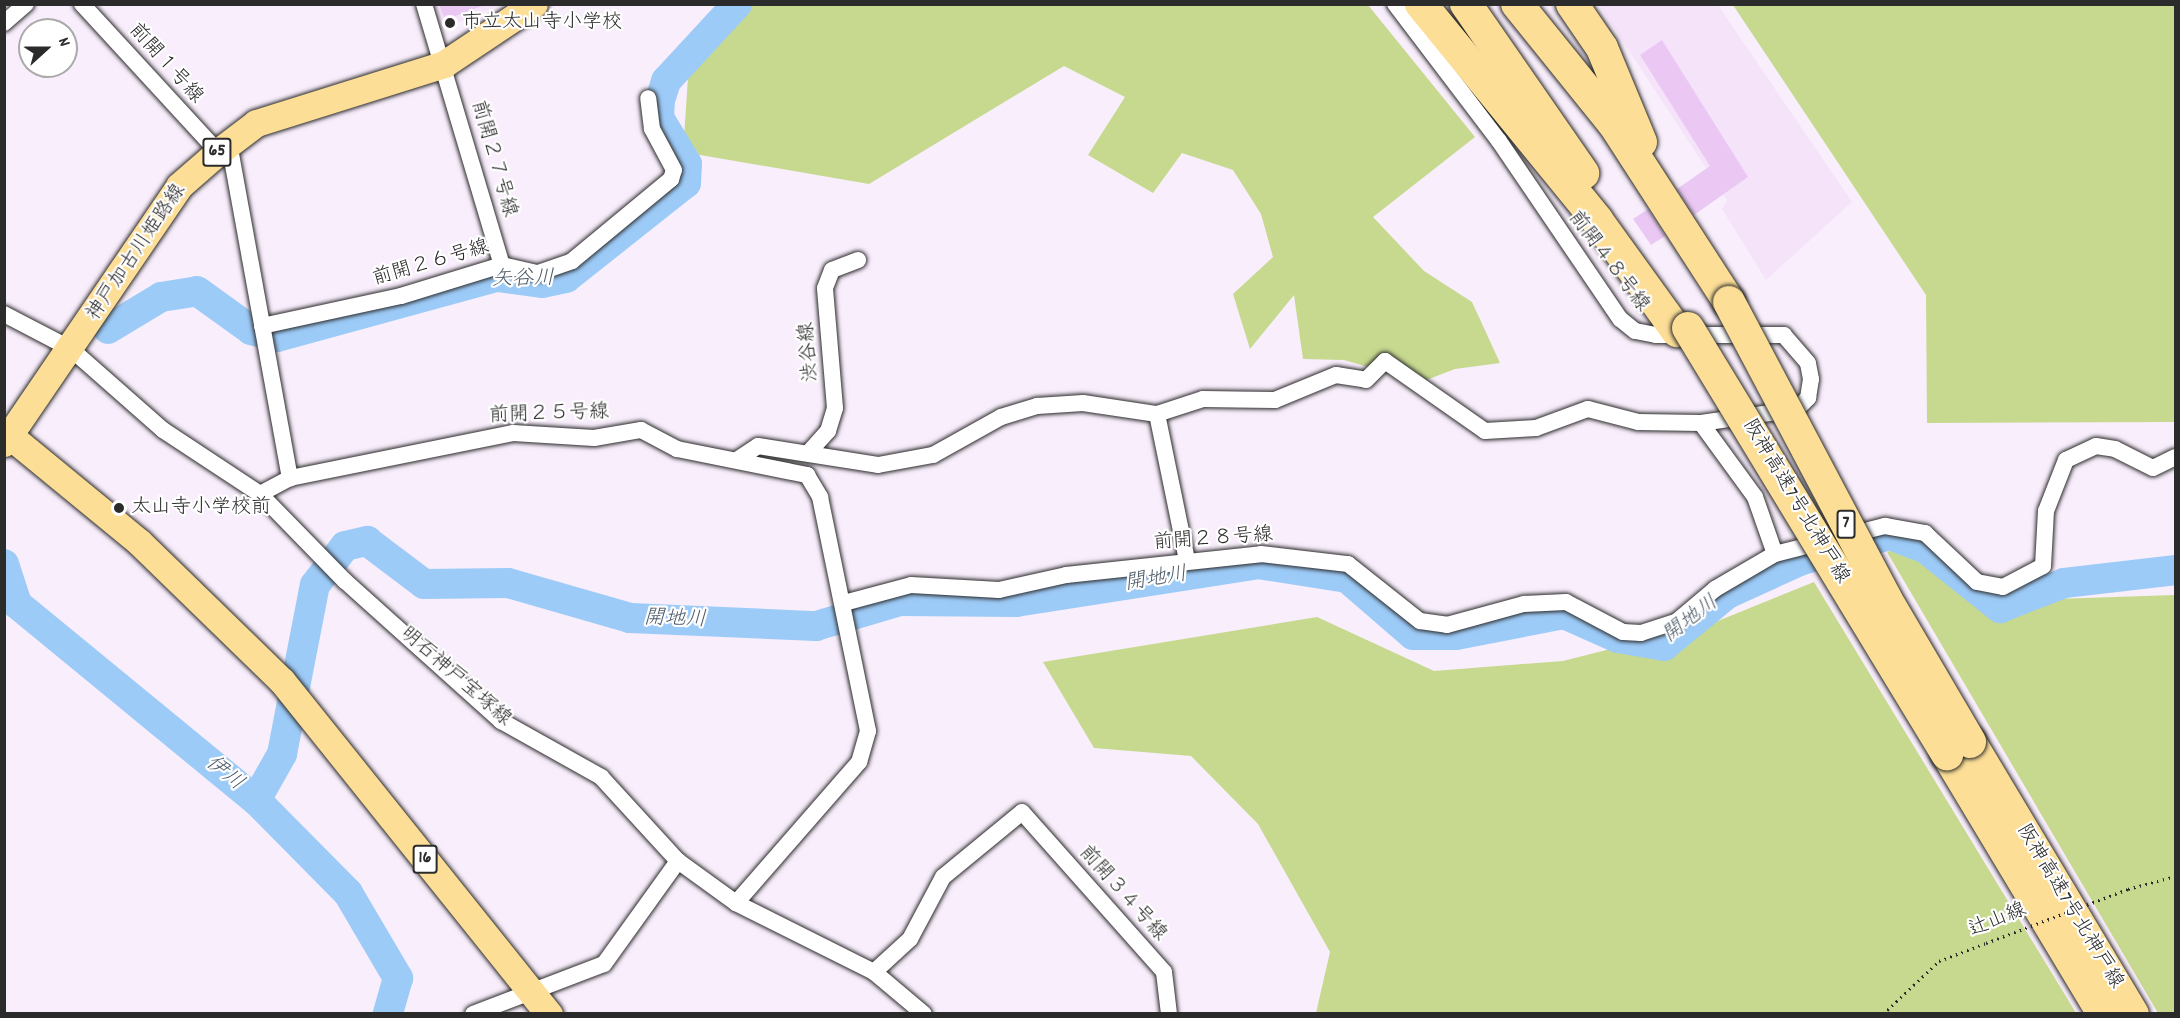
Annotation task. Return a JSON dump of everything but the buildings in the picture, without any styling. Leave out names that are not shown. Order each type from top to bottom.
[{"type":"highway","points":[[1422,4],[1683,329]]},
{"type":"highway","points":[[1466,4],[1683,329]]},
{"type":"highway","name":"阪神高速7号北神戸線","points":[[1516,4],[1614,124],[1729,302],[1885,597],[1959,748]]},
{"type":"highway","points":[[1572,4],[1602,48],[1670,210]]},
{"type":"highway","name":"阪神高速7号北神戸線","points":[[1683,329],[1959,748],[2121,1011]]},
{"type":"main road","name":"神戸加古川姫路線","points":[[6,437],[71,349],[179,186],[223,147],[256,123],[444,64],[534,4]]},
{"type":"main road","name":"16","points":[[6,437],[139,542],[295,697],[549,1014]]},
{"type":"street","points":[[4,23],[26,4]]},
{"type":"street","name":"前開１号線","points":[[82,4],[223,147]]},
{"type":"street","name":"前開２７号線","points":[[424,4],[444,64],[502,265]]},
{"type":"street","name":"前開４８号線","points":[[1157,414],[1203,399],[1275,400],[1335,375],[1366,380],[1385,361],[1485,431],[1536,428],[1588,409],[1638,422],[1701,423],[1797,409],[1808,398],[1811,379],[1801,351],[1784,335],[1764,332],[1656,335],[1635,331],[1620,319],[1499,141],[1395,4]]},
{"type":"street","name":"前開２６号線","points":[[263,332],[401,296],[502,265],[553,272],[671,179],[674,170],[652,129],[648,98]]},
{"type":"street","points":[[223,147],[263,332],[290,478]]},
{"type":"street","name":"渋谷線","points":[[810,452],[828,431],[835,408],[825,288],[832,270],[858,260]]},
{"type":"street","name":"明石神戸宝塚線","points":[[4,314],[71,349],[163,430],[260,494],[325,562],[501,721],[601,777],[678,861],[736,903],[874,972],[924,1014]]},
{"type":"street","points":[[736,460],[758,446],[810,452],[878,465],[933,455],[1001,417],[1037,406],[1083,403],[1157,414],[1187,560]]},
{"type":"street","points":[[1701,423],[1755,497],[1775,554]]},
{"type":"street","name":"前開２５号線","points":[[260,494],[290,478],[513,433],[594,438],[641,430],[678,449],[807,475],[820,497],[844,604],[868,731],[859,762],[736,903]]},
{"type":"street","name":"前開２８号線","points":[[844,604],[911,585],[999,590],[1066,575],[1187,560],[1261,554],[1348,564],[1420,621],[1447,625],[1524,604],[1566,602],[1623,632],[1641,633],[1677,621],[1714,589],[1775,554],[1885,526],[1925,533],[1977,582],[2003,587],[2043,566],[2046,511],[2066,460],[2096,446],[2115,449],[2153,468],[2175,457]]},
{"type":"street","name":"前開３４号線","points":[[874,972],[910,939],[943,878],[1022,812],[1164,972],[1169,1014]]},
{"type":"street","points":[[473,1014],[529,989],[604,964],[678,861]]},
{"type":"path","name":"辻山線","points":[[1883,1014],[1940,961],[2128,889],[2175,876]]},
{"type":"shaded area","name":"市立太山寺小学校","points":[[431,5],[500,5],[441,30]]},
{"type":"shaded area","points":[[1599,5],[1718,5],[1852,202],[1766,280],[1722,209],[1727,200]]},
{"type":"green space","points":[[754,5],[1368,5],[1475,137],[1373,217],[1424,271],[1472,302],[1500,363],[1455,369],[1421,382],[1344,360],[1303,359],[1294,295],[1250,349],[1233,294],[1273,257],[1261,214],[1233,170],[1182,153],[1153,193],[1088,155],[1125,97],[1064,66],[869,184],[683,152],[689,63]]},
{"type":"green space","points":[[1733,5],[2175,5],[2175,422],[1927,423],[1926,295]]},
{"type":"green space","points":[[1904,546],[1992,601],[2175,595],[2175,1013],[2158,1013],[1887,552]]},
{"type":"green space","points":[[1814,582],[2076,1013],[1316,1013],[1330,952],[1258,824],[1191,756],[1094,748],[1043,662],[1317,617],[1434,671],[1563,661],[1713,623]]},
{"type":"waterway","name":"矢谷川","points":[[108,329],[161,297],[197,291],[251,330],[277,337],[497,277],[542,283],[566,278],[686,183],[687,164],[659,118],[660,100],[666,81],[737,4]]},
{"type":"waterway","name":"開地川","points":[[256,800],[282,754],[315,585],[345,546],[367,541],[424,584],[508,583],[630,618],[816,626],[900,601],[1016,602],[1258,564],[1347,578],[1413,635],[1456,635],[1564,614],[1618,638],[1664,646],[1727,594],[1802,560],[1890,535],[1926,549],[2000,608],[2064,583],[2176,570]]},
{"type":"waterway","name":"伊川","points":[[4,564],[17,604],[256,800],[348,893],[398,978],[388,1014]]},
{"type":"place","name":"市立太山寺小学校","points":[[450,23]]},
{"type":"place","name":"太山寺小学校前","points":[[119,508]]}]
